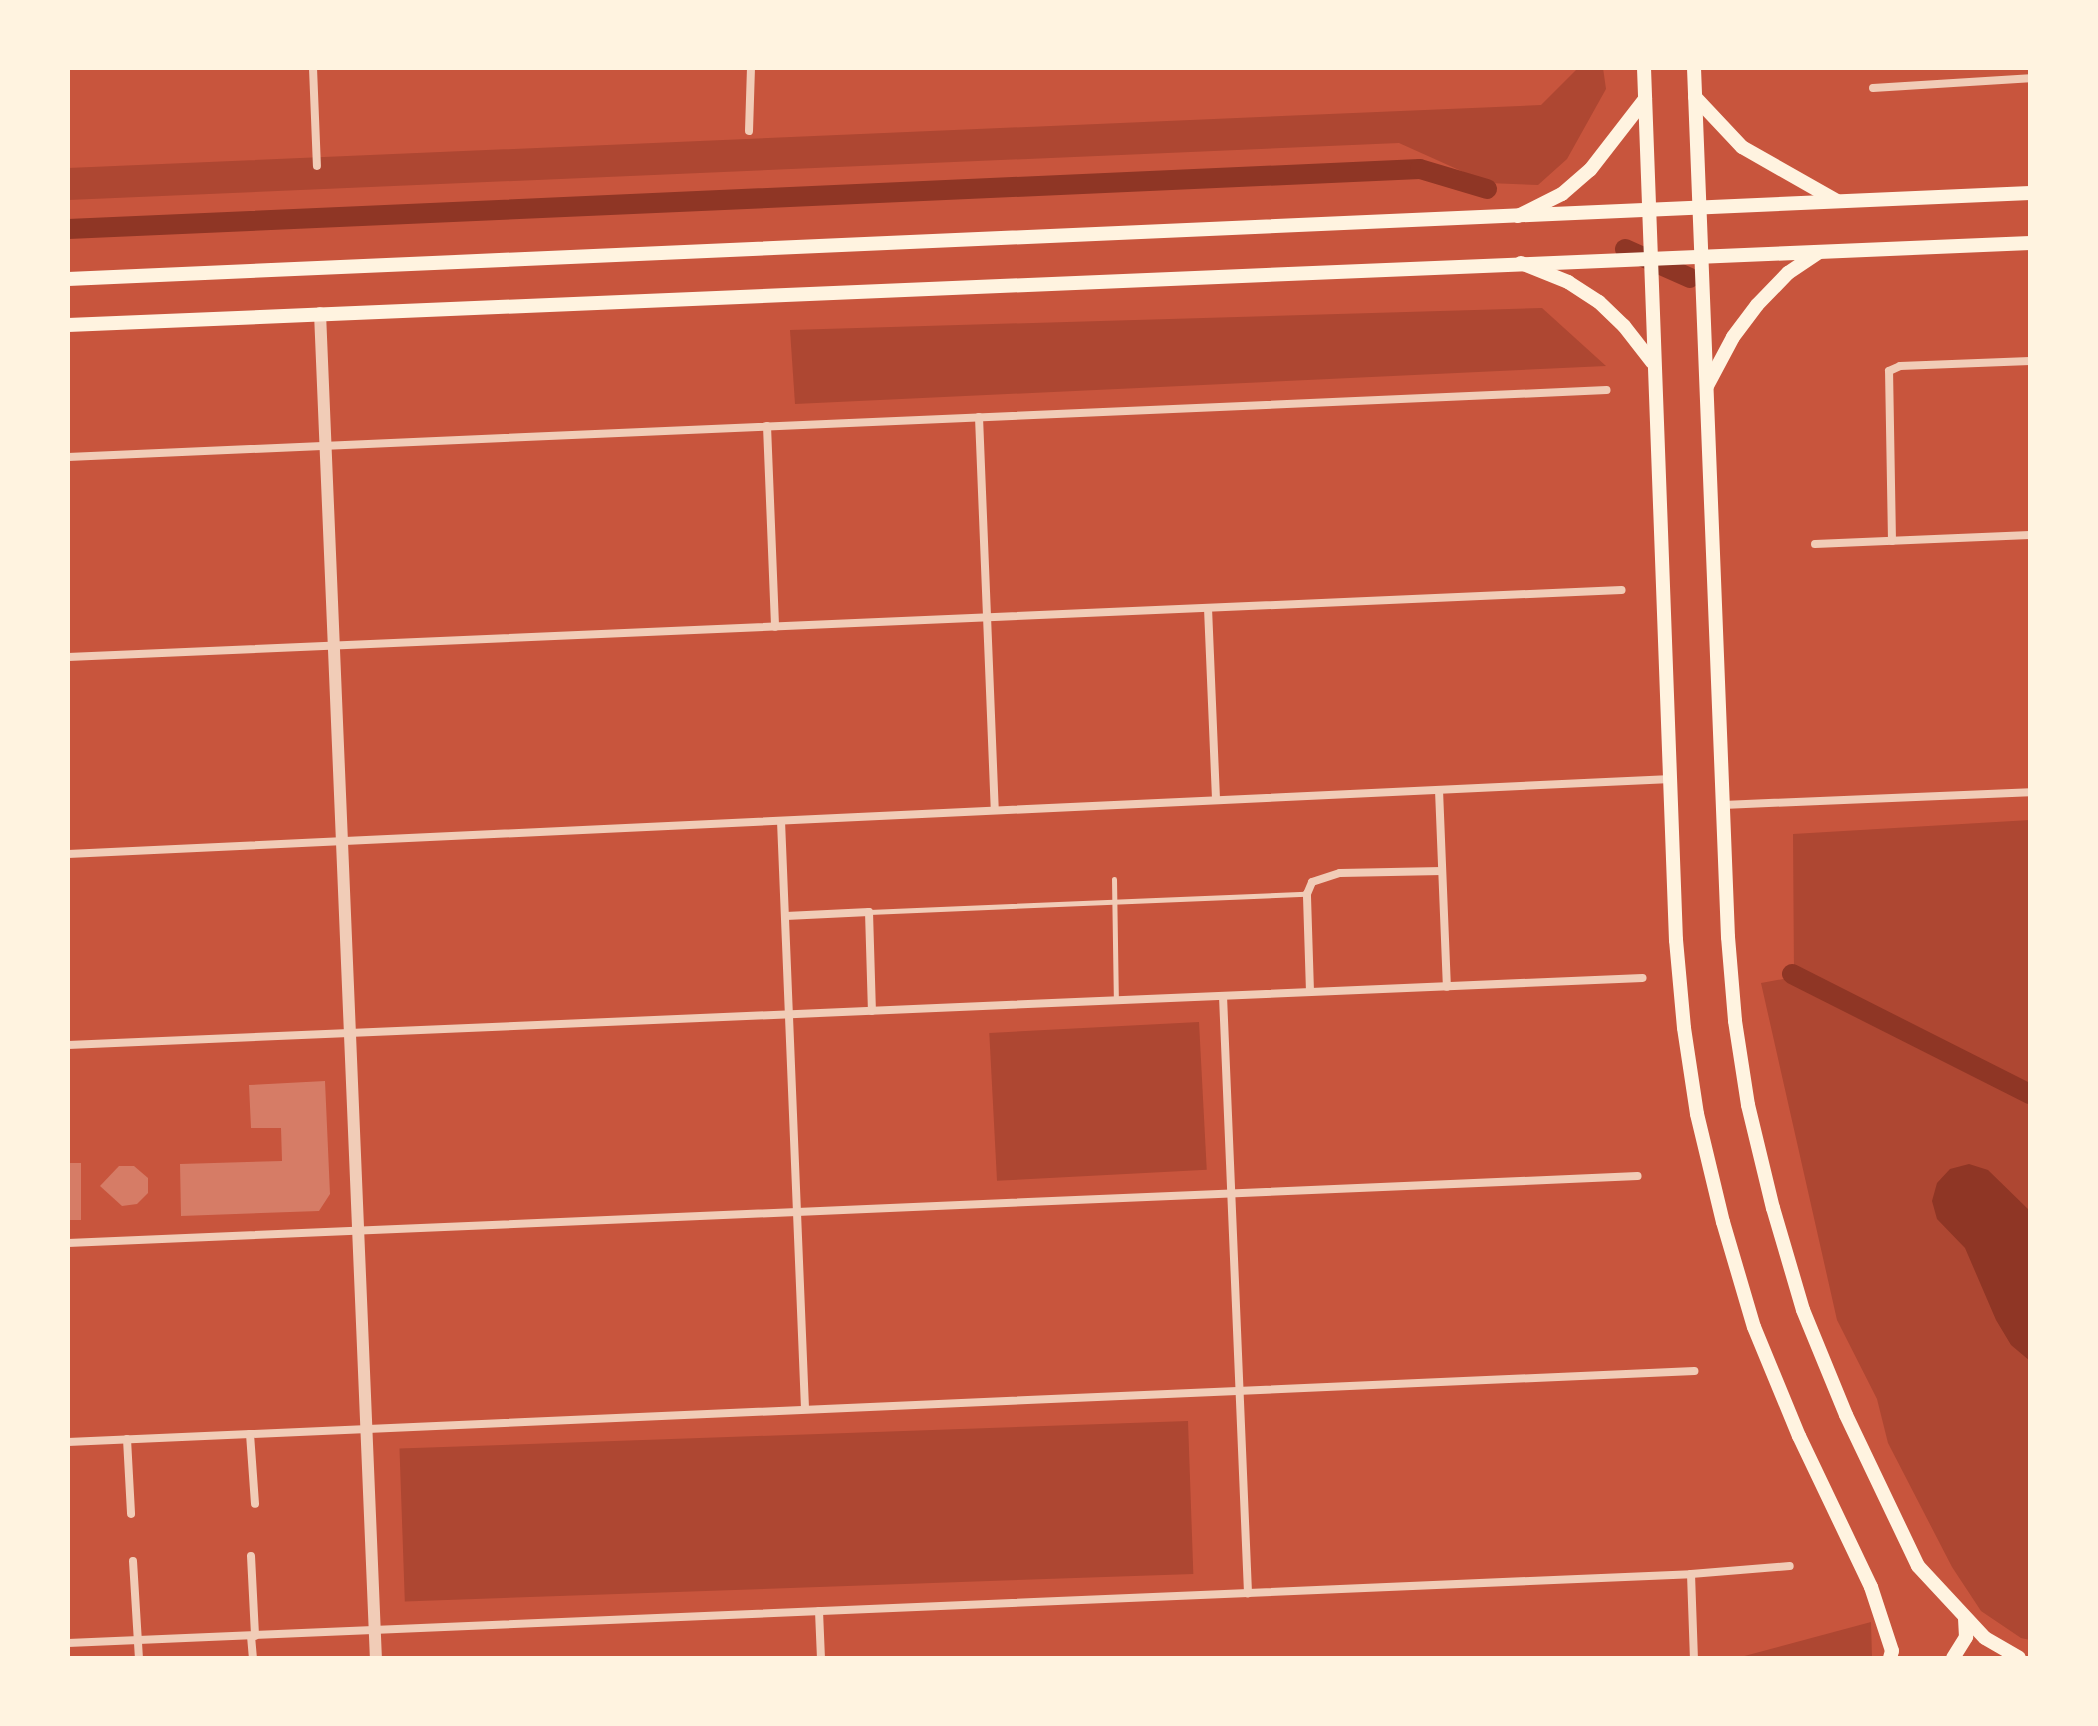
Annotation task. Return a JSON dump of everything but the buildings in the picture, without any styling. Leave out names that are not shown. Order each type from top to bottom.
[{"type":"main road","points":[[1644,68],[1676,940],[1684,1028],[1697,1114],[1723,1222],[1754,1327],[1799,1436],[1871,1587],[1894,1656]]},
{"type":"main road","points":[[1694,68],[1723,805],[1735,1021],[1748,1105],[1803,1310],[1846,1415],[1918,1566],[1985,1638],[2019,1658]]},
{"type":"main road","points":[[1695,97],[1742,147],[1837,201]]},
{"type":"main road","points":[[1518,216],[1562,194],[1590,170],[1645,99]]},
{"type":"main road","points":[[68,279],[2030,193]]},
{"type":"main road","points":[[68,325],[2030,243]]},
{"type":"main road","points":[[1707,387],[1733,337],[1757,305],[1788,273],[1818,253]]},
{"type":"main road","points":[[1521,263],[1568,282],[1599,302],[1624,326],[1653,363]]},
{"type":"main road","points":[[1953,1658],[1966,1637],[1965,1618]]},
{"type":"street","points":[[313,68],[317,166]]},
{"type":"street","points":[[749,131],[751,68]]},
{"type":"street","points":[[1873,88],[2030,78]]},
{"type":"street","points":[[320,313],[376,1658]]},
{"type":"street","points":[[1892,541],[1889,371],[1900,366],[2030,361]]},
{"type":"street","points":[[68,457],[1607,390]]},
{"type":"street","points":[[979,417],[995,810]]},
{"type":"street","points":[[767,426],[775,627]]},
{"type":"street","points":[[1815,544],[2030,535]]},
{"type":"street","points":[[68,657],[1622,590]]},
{"type":"street","points":[[1208,608],[1216,800]]},
{"type":"street","points":[[68,854],[1671,779]]},
{"type":"street","points":[[1439,790],[1447,987]]},
{"type":"street","points":[[1723,805],[2030,792]]},
{"type":"street","points":[[781,821],[805,1409]]},
{"type":"street","points":[[1310,992],[1307,894],[1312,882],[1340,873],[1442,871]]},
{"type":"street","points":[[786,916],[869,912],[872,1011]]},
{"type":"street","points":[[68,1045],[1643,978]]},
{"type":"street","points":[[1223,996],[1248,1593]]},
{"type":"street","points":[[68,1243],[358,1228],[1638,1176]]},
{"type":"street","points":[[68,1442],[1694,1371]]},
{"type":"street","points":[[250,1434],[255,1504]]},
{"type":"street","points":[[127,1439],[131,1514]]},
{"type":"street","points":[[251,1556],[253,1658]]},
{"type":"street","points":[[133,1561],[139,1658]]},
{"type":"street","points":[[68,1643],[1691,1574],[1790,1566]]},
{"type":"street","points":[[1691,1574],[1694,1658]]},
{"type":"street","points":[[819,1611],[821,1658]]},
{"type":"lane","points":[[1114,879],[1116,1001]]},
{"type":"lane","points":[[869,912],[1307,894]]},
{"type":"shaded area","points":[[1578,68],[1603,68],[1606,89],[1567,159],[1538,185],[1488,183],[1399,143],[68,200],[68,168],[1541,105]]},
{"type":"shaded area","points":[[1542,308],[1606,366],[795,404],[790,330]]},
{"type":"shaded area","points":[[2030,820],[2030,1640],[2021,1638],[1981,1611],[1952,1567],[1888,1443],[1877,1399],[1837,1320],[1761,983],[1794,977],[1793,834]]},
{"type":"shaded area","points":[[1199,1022],[1207,1170],[997,1181],[989,1033]]},
{"type":"shaded area","points":[[1969,1164],[1988,1170],[2030,1211],[2030,1361],[2011,1345],[1996,1320],[1965,1248],[1937,1219],[1932,1201],[1937,1183],[1950,1169]]},
{"type":"shaded area","points":[[1188,1421],[1193,1574],[405,1601],[399,1449]]},
{"type":"shaded area","points":[[1871,1622],[1872,1658],[1737,1658]]},
{"type":"waterway","points":[[68,229],[1420,169],[1487,189]]},
{"type":"waterway","points":[[1625,249],[1690,278]]},
{"type":"waterway","points":[[1792,974],[2030,1094]]}]
